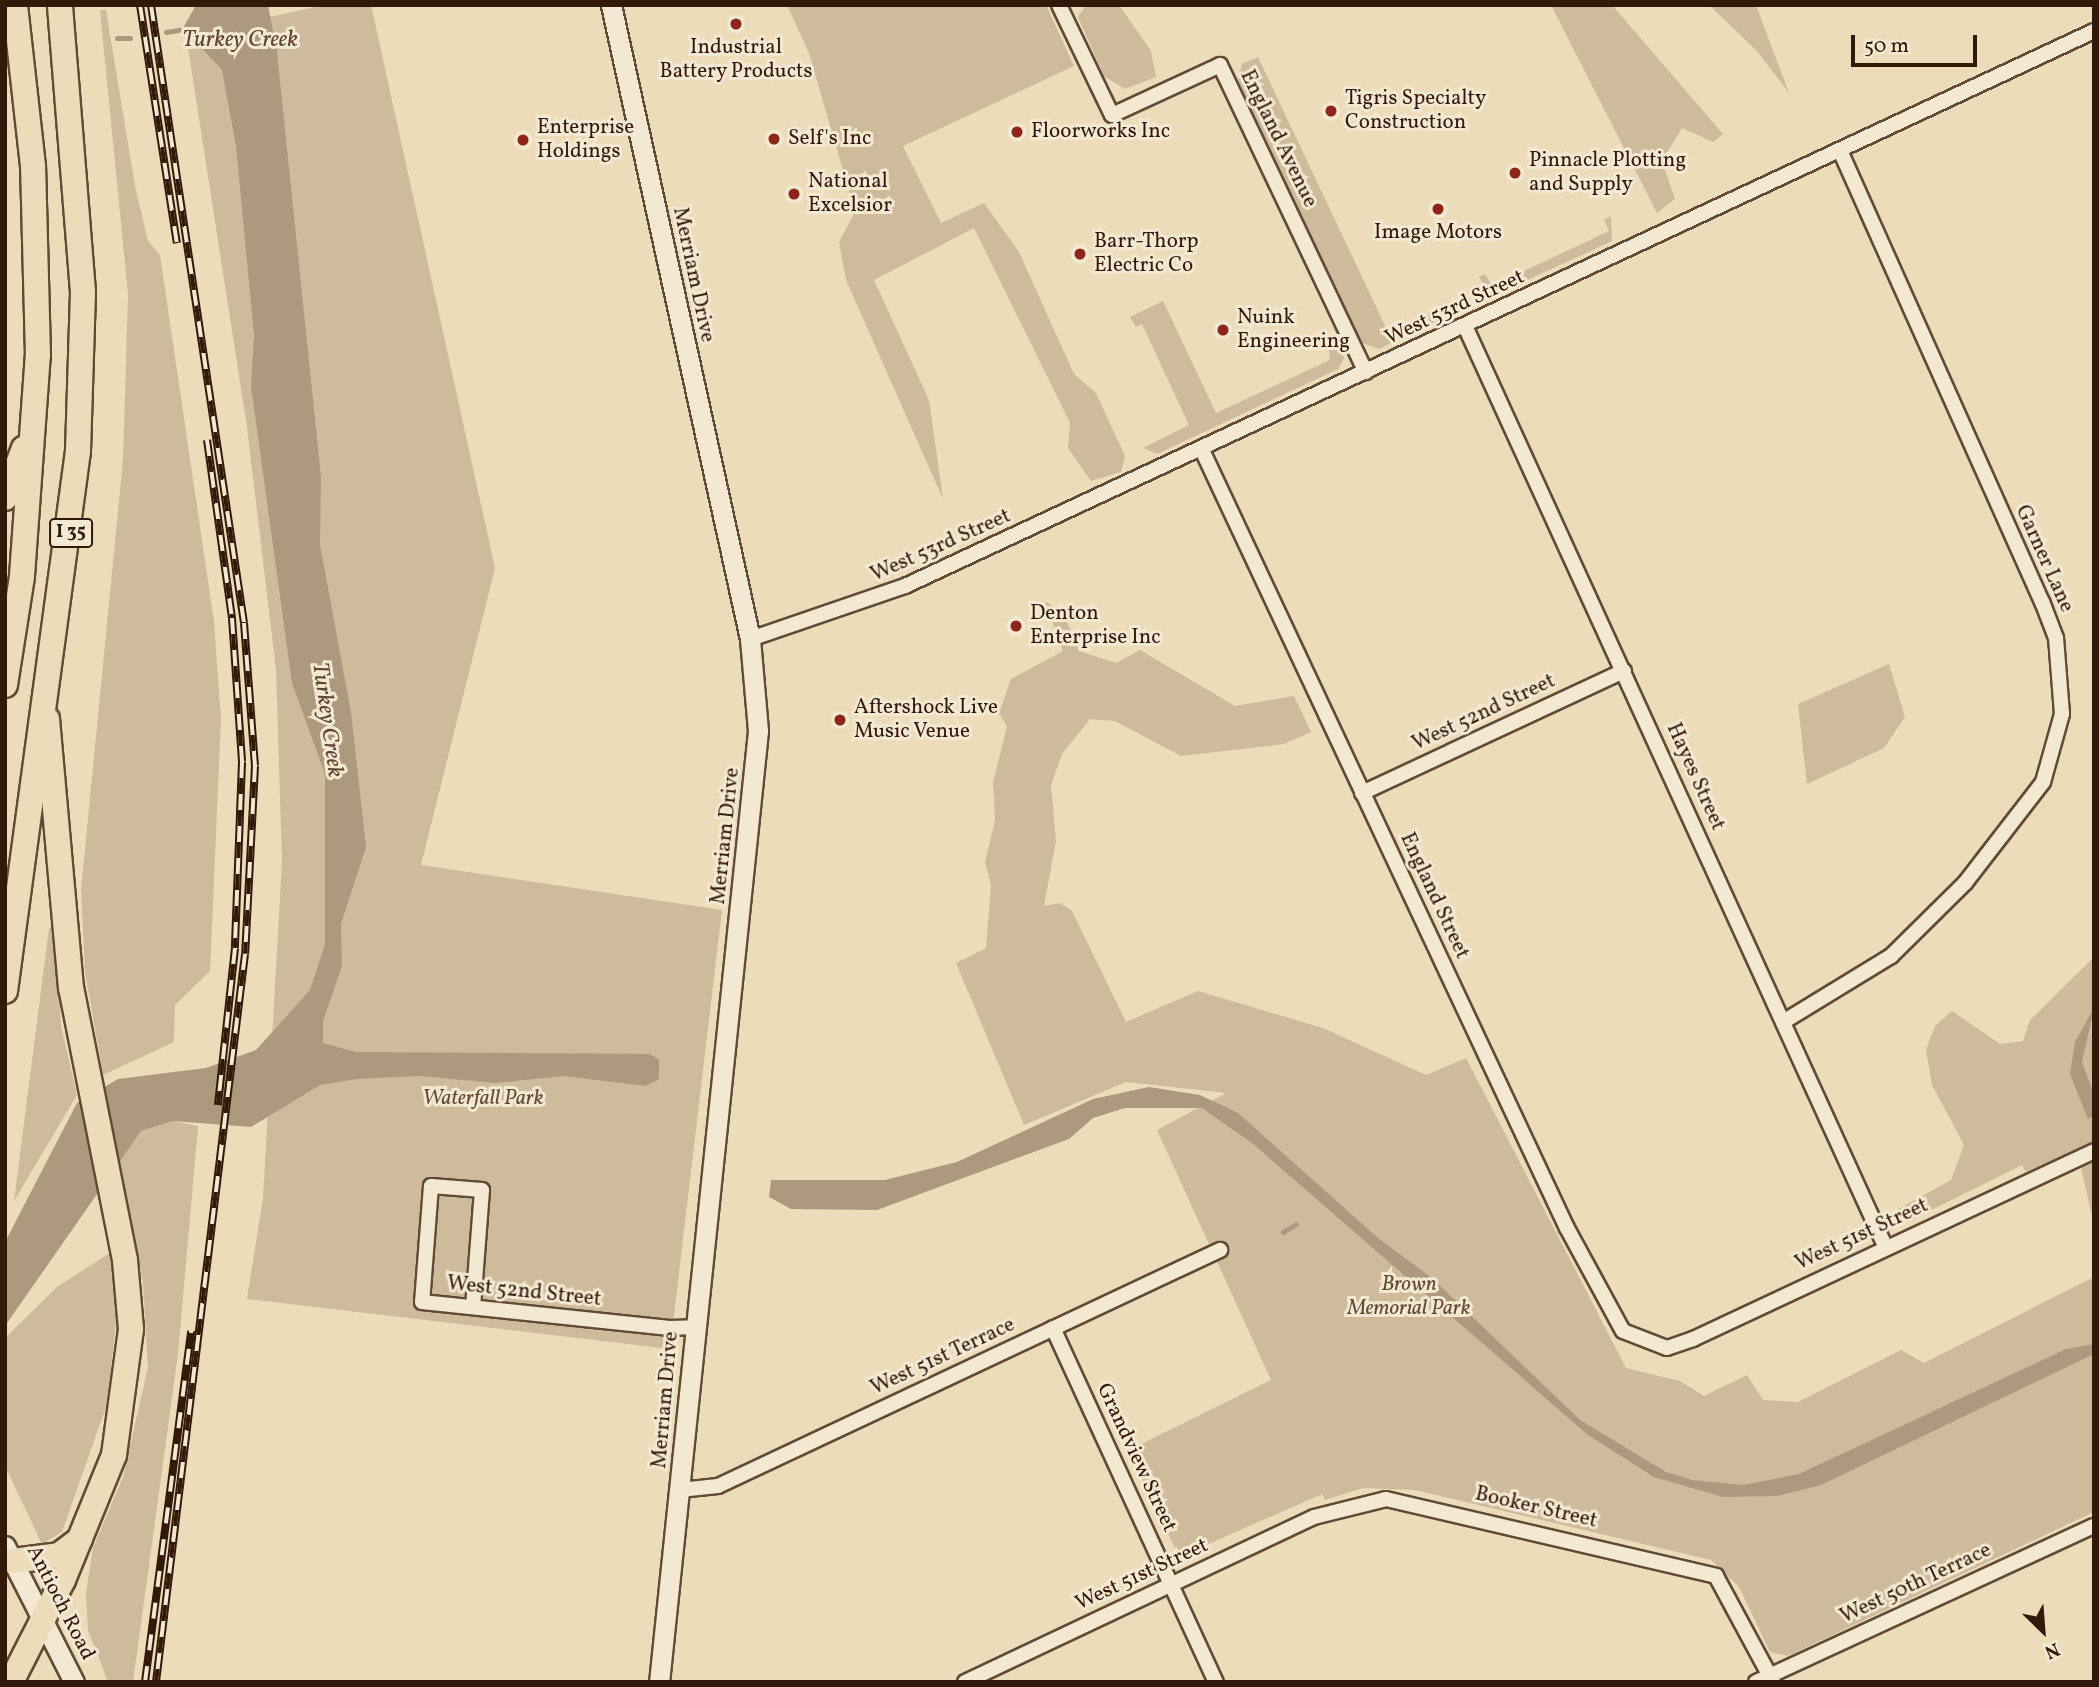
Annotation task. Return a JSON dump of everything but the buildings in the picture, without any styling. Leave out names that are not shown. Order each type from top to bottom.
[{"type":"highway","name":"I 35","points":[[5,685],[34,422],[33,166],[15,5]]},
{"type":"highway","name":"I 35","points":[[5,990],[47,719],[70,542],[83,345],[76,163],[60,5]]},
{"type":"highway","points":[[5,498],[34,422]]},
{"type":"highway","points":[[11,1682],[80,1538],[114,1455],[123,1412],[131,1329],[125,1260],[71,988],[47,719]]},
{"type":"highway","points":[[9,1553],[59,1555],[80,1538]]},
{"type":"main road","name":"Merriam Drive","points":[[611,5],[750,639],[758,731],[755,801],[695,1327],[659,1682]]},
{"type":"main road","name":"Antioch Road","points":[[9,1553],[74,1682]]},
{"type":"street","name":"England Avenue","points":[[1059,5],[1112,115],[1220,65],[1366,372]]},
{"type":"street","name":"West 53rd Street","points":[[750,639],[905,586],[1841,152],[2094,31]]},
{"type":"street","name":"Garner Lane","points":[[1783,1022],[1891,956],[1965,883],[2043,782],[2062,714],[2058,651],[2047,614],[1841,152]]},
{"type":"street","name":"Hayes Street","points":[[1465,326],[1885,1246]]},
{"type":"street","name":"England Street","points":[[1202,450],[1608,1308],[1623,1331],[1646,1345]]},
{"type":"street","name":"West 52nd Street","points":[[1363,793],[1624,671]]},
{"type":"street","name":"West 51st Street","points":[[1646,1345],[1667,1348],[1693,1339],[1885,1246],[2094,1151]]},
{"type":"street","name":"West 52nd Street","points":[[473,1307],[482,1190],[431,1186],[422,1302],[473,1307],[695,1327]]},
{"type":"street","name":"West 51st Terrace","points":[[680,1490],[718,1486],[1220,1250]]},
{"type":"street","name":"Grandview Street","points":[[1053,1328],[1216,1682]]},
{"type":"street","name":"Booker Street","points":[[1337,1508],[1414,1501],[1690,1565],[1722,1580],[1766,1680]]},
{"type":"street","name":"West 51st Street","points":[[965,1682],[1337,1508]]},
{"type":"street","name":"West 50th Terrace","points":[[1766,1680],[2094,1526]]},
{"type":"green space","name":"Waterfall Park","points":[[325,5],[371,5],[495,568],[421,865],[722,910],[670,1349],[247,1299],[263,1198],[282,861],[276,670],[247,427],[186,35]]},
{"type":"green space","points":[[787,5],[1046,5],[1074,66],[903,146],[941,223],[984,203],[1019,252],[1074,374],[1096,393],[1125,456],[1121,472],[1091,481],[1068,448],[1070,423],[974,228],[874,280],[929,400],[943,499],[846,280],[839,242],[855,212],[809,53]]},
{"type":"green space","points":[[1086,5],[1119,5],[1151,51],[1156,77],[1125,89],[1104,76],[1078,17]]},
{"type":"green space","points":[[1551,5],[1612,5],[1723,134],[1713,142],[1682,128],[1662,161],[1675,199],[1657,213]]},
{"type":"green space","points":[[1709,5],[1756,5],[1789,93],[1757,51]]},
{"type":"green space","points":[[100,10],[106,10],[135,186],[148,241],[160,255],[214,622],[221,719],[210,971],[175,1005],[174,1042],[103,1075],[85,972],[81,890],[123,460],[128,294]]},
{"type":"green space","points":[[1258,57],[1388,332],[1463,298],[1462,309],[1379,349],[1362,343],[1238,80],[1242,64]]},
{"type":"green space","points":[[1611,216],[1612,241],[1500,293],[1486,289],[1479,277],[1485,274],[1492,286],[1609,231],[1604,220]]},
{"type":"green space","points":[[1163,301],[1216,413],[1330,360],[1328,343],[1338,346],[1344,358],[1338,369],[1157,454],[1143,448],[1189,425],[1142,324],[1136,327],[1130,317]]},
{"type":"green space","name":"Brown Memorial Park","points":[[1045,601],[1064,614],[1079,651],[1116,663],[1140,650],[1235,706],[1294,696],[1311,732],[1284,744],[1181,756],[1115,721],[1090,719],[1062,754],[1051,785],[1056,841],[1044,906],[1060,903],[1072,911],[1126,1022],[1198,991],[1323,1028],[1426,1075],[1466,1058],[1626,1368],[1680,1381],[1704,1396],[1747,1375],[1763,1400],[1798,1402],[1901,1350],[1924,1363],[2094,1277],[2094,1512],[1788,1656],[1770,1652],[1739,1587],[1711,1560],[1415,1490],[1363,1488],[1325,1500],[1322,1494],[1179,1557],[1129,1450],[1271,1380],[1157,1130],[1226,1093],[1126,1082],[1024,1125],[956,963],[986,948],[991,885],[985,862],[995,820],[993,782],[1007,727],[999,713],[1011,679],[1063,651]]},
{"type":"green space","points":[[1889,664],[1905,717],[1884,748],[1807,784],[1798,704]]},
{"type":"green space","points":[[49,928],[56,929],[61,1026],[77,1095],[14,1201]]},
{"type":"green space","points":[[2094,957],[2094,1141],[2026,1172],[2022,1165],[1899,1226],[1891,1213],[1951,1180],[1964,1145],[1932,1085],[1926,1050],[1935,1026],[1952,1011],[2000,1044],[2023,1041],[2030,1020]]},
{"type":"green space","points":[[173,1121],[198,1126],[178,1354],[133,1682],[108,1682],[88,1630],[86,1594],[93,1548],[123,1477],[148,1367],[143,1283],[119,1158],[141,1131]]},
{"type":"green space","points":[[2094,1162],[2094,1225],[2081,1168]]},
{"type":"green space","points":[[110,1253],[117,1313],[107,1404],[62,1532],[42,1544],[5,1466],[5,1338],[57,1287]]},
{"type":"water","name":"Turkey Creek","points":[[196,5],[268,5],[277,52],[321,477],[320,545],[351,712],[366,847],[341,924],[342,966],[323,1021],[323,1043],[356,1052],[650,1054],[659,1060],[659,1079],[646,1086],[564,1076],[495,1083],[420,1076],[357,1079],[320,1085],[251,1127],[173,1121],[141,1131],[5,1326],[5,1242],[77,1103],[118,1079],[206,1068],[256,1050],[310,990],[325,944],[325,774],[292,683],[251,386],[254,335],[236,146],[222,70],[183,28]]},
{"type":"water","points":[[2094,1008],[2082,1062],[2094,1094],[2094,1116],[2088,1119],[2070,1074],[2075,1042]]},
{"type":"water","points":[[1149,1087],[1200,1095],[1238,1113],[1378,1238],[1432,1278],[1580,1420],[1666,1472],[1692,1480],[1743,1485],[1799,1474],[2066,1349],[2094,1344],[2094,1354],[1821,1485],[1777,1496],[1723,1497],[1654,1477],[1588,1435],[1252,1143],[1202,1108],[1125,1108],[1093,1118],[1069,1139],[877,1210],[791,1209],[769,1197],[771,1180],[885,1180],[957,1162],[1093,1099]]},
{"type":"waterway","name":"Turkey Creek","points":[[166,32],[191,28]]},
{"type":"waterway","points":[[117,38],[130,38]]},
{"type":"waterway","points":[[1283,1232],[1296,1224]]},
{"type":"railway","points":[[140,5],[177,243]]},
{"type":"railway","points":[[151,5],[244,623],[255,766],[245,954],[156,1682]]},
{"type":"railway","points":[[207,440],[232,618],[242,762],[235,948],[218,1105]]},
{"type":"railway","points":[[145,1682],[191,1331]]},
{"type":"place","name":"Industrial Battery Products","points":[[736,24]]},
{"type":"place","name":"Tigris Specialty Construction","points":[[1331,111]]},
{"type":"place","name":"Floorworks Inc","points":[[1017,132]]},
{"type":"place","name":"Self's Inc","points":[[774,139]]},
{"type":"place","name":"Enterprise Holdings","points":[[523,140]]},
{"type":"place","name":"Pinnacle Plotting and Supply","points":[[1515,173]]},
{"type":"place","name":"National Excelsior","points":[[794,194]]},
{"type":"place","name":"Image Motors","points":[[1438,209]]},
{"type":"place","name":"Barr-Thorp Electric Co","points":[[1080,254]]},
{"type":"place","name":"Nuink Engineering","points":[[1223,330]]},
{"type":"place","name":"Denton Enterprise Inc","points":[[1016,626]]},
{"type":"place","name":"Aftershock Live Music Venue","points":[[840,720]]}]
